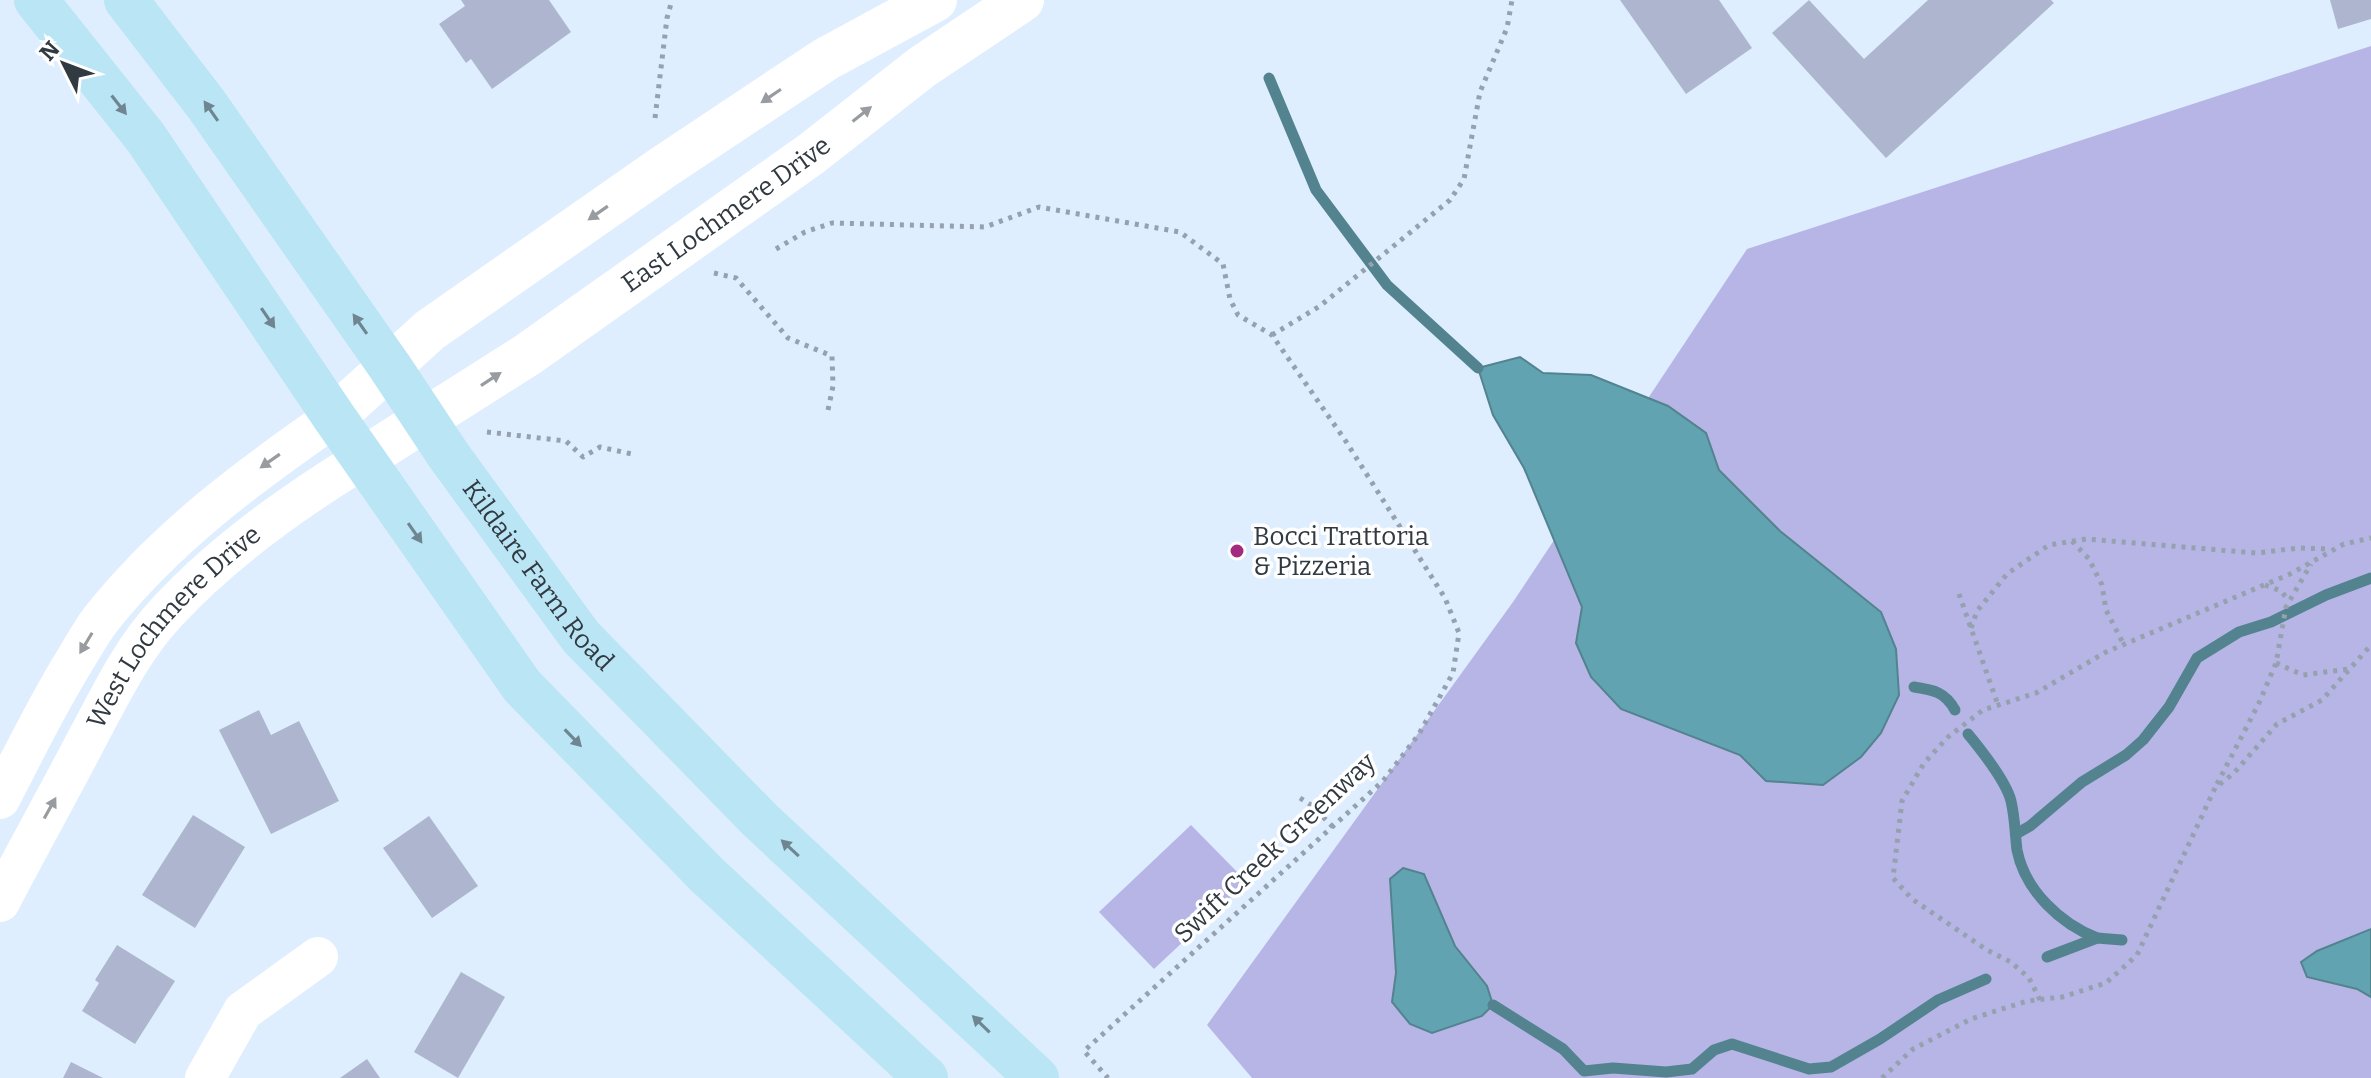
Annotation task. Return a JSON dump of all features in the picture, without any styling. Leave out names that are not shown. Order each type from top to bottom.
[{"type":"main road","points":[[36,0],[146,138],[334,417],[522,686],[707,875],[926,1078]]},
{"type":"main road","name":"Kildaire Farm Road","points":[[126,0],[206,104],[425,421],[581,637],[760,820],[1037,1078]]},
{"type":"street","points":[[390,367],[430,330],[662,168],[826,59],[935,0]]},
{"type":"street","name":"East Lochmere Drive","points":[[425,421],[553,337],[811,154],[922,67],[1022,0]]},
{"type":"street","name":"West Lochmere Drive","points":[[0,799],[54,696],[91,634],[142,571],[199,517],[257,470],[334,417],[390,367]]},
{"type":"street","name":"West Lochmere Drive","points":[[0,902],[11,854],[118,679],[165,614],[195,583],[252,536],[335,476],[425,421]]},
{"type":"street","points":[[205,1078],[243,1011],[318,957]]},
{"type":"path","points":[[655,118],[672,0]]},
{"type":"path","points":[[776,249],[805,232],[832,223],[985,227],[1039,207],[1082,213],[1180,232],[1223,264],[1230,299],[1238,315],[1272,335],[1320,306],[1450,200],[1464,179],[1480,92],[1507,28],[1512,0]]},
{"type":"path","points":[[711,272],[736,278],[788,338],[832,356],[833,386],[827,415]]},
{"type":"path","name":"Swift Creek Greenway","points":[[1108,1078],[1084,1051],[1383,781],[1419,734],[1453,673],[1459,633],[1445,598],[1345,440],[1272,335]]},
{"type":"path","points":[[487,432],[499,424]]},
{"type":"path","points":[[487,432],[491,442]]},
{"type":"path","points":[[487,432],[566,441],[583,457],[600,447],[632,454]]},
{"type":"path","points":[[2040,1000],[2029,978],[2011,962],[1987,950],[1912,899],[1893,878],[1902,801],[1924,763],[1948,737],[1983,710],[2036,693],[2106,652],[2265,585],[2344,544],[2371,538]]},
{"type":"path","points":[[1971,628],[1977,611],[2007,574],[2049,545],[2086,539],[2256,553],[2299,548],[2333,549]]},
{"type":"path","points":[[2072,541],[2089,559],[2102,585],[2106,610],[2124,645]]},
{"type":"path","points":[[1882,1078],[1913,1049],[1971,1019],[2106,983],[2137,955],[2215,788],[2259,703],[2276,663],[2288,604],[2303,573],[2313,561]]},
{"type":"path","points":[[2265,585],[2281,591],[2288,604]]},
{"type":"path","points":[[1959,594],[1998,705]]},
{"type":"path","points":[[2215,788],[2234,773],[2277,724],[2322,700],[2371,645]]},
{"type":"path","points":[[2276,663],[2303,675],[2349,669]]},
{"type":"path","points":[[1300,798],[1333,827]]},
{"type":"shaded area","points":[[2371,46],[2371,1078],[1252,1078],[1207,1025],[1513,602],[1747,249]]},
{"type":"shaded area","points":[[1520,357],[1543,373],[1591,375],[1668,406],[1706,433],[1719,470],[1780,531],[1881,612],[1896,649],[1899,695],[1881,733],[1861,757],[1823,785],[1766,781],[1740,755],[1621,709],[1591,677],[1576,643],[1582,607],[1524,468],[1493,415],[1478,368]]},
{"type":"shaded area","points":[[1191,825],[1247,882],[1154,969],[1099,912]]},
{"type":"shaded area","points":[[1403,868],[1424,874],[1455,946],[1487,986],[1493,1005],[1482,1016],[1432,1033],[1410,1024],[1392,1002],[1396,973],[1390,879]]},
{"type":"shaded area","points":[[2371,929],[2371,997],[2357,989],[2307,977],[2301,962],[2317,951]]},
{"type":"building","points":[[461,0],[549,0],[571,32],[492,89],[471,59],[466,63],[439,24],[465,6]]},
{"type":"building","points":[[1620,0],[1719,0],[1752,48],[1686,94]]},
{"type":"building","points":[[1809,0],[1864,59],[1928,0],[2051,0],[2054,3],[1886,158],[1772,33]]},
{"type":"building","points":[[2330,0],[2371,0],[2371,19],[2338,29]]},
{"type":"building","points":[[259,710],[271,735],[299,721],[339,801],[271,834],[219,730]]},
{"type":"building","points":[[193,815],[245,847],[195,928],[142,895]]},
{"type":"building","points":[[429,816],[478,886],[432,918],[383,848]]},
{"type":"building","points":[[117,945],[175,981],[135,1044],[82,1011],[99,983],[95,980]]},
{"type":"building","points":[[461,972],[505,997],[458,1078],[414,1052]]},
{"type":"building","points":[[367,1059],[380,1078],[340,1078]]},
{"type":"building","points":[[71,1062],[103,1078],[63,1078]]},
{"type":"waterway","points":[[1269,78],[1316,190],[1387,285],[1478,368]]},
{"type":"waterway","points":[[2016,834],[2082,782],[2126,755],[2143,740],[2169,707],[2197,658],[2239,632],[2271,622],[2326,595],[2371,578]]},
{"type":"waterway","points":[[1914,687],[1938,693],[1955,710]]},
{"type":"waterway","points":[[1968,734],[1993,766],[2008,793],[2021,865],[2036,892],[2058,915],[2097,938]]},
{"type":"waterway","points":[[2047,957],[2097,938],[2122,940]]},
{"type":"waterway","points":[[1493,1005],[1563,1049],[1584,1071],[1613,1068],[1666,1072],[1692,1069],[1714,1050],[1732,1044],[1809,1069],[1831,1067],[1938,1000],[1986,979]]},
{"type":"place","name":"Bocci Trattoria & Pizzeria","points":[[1237,551]]}]
